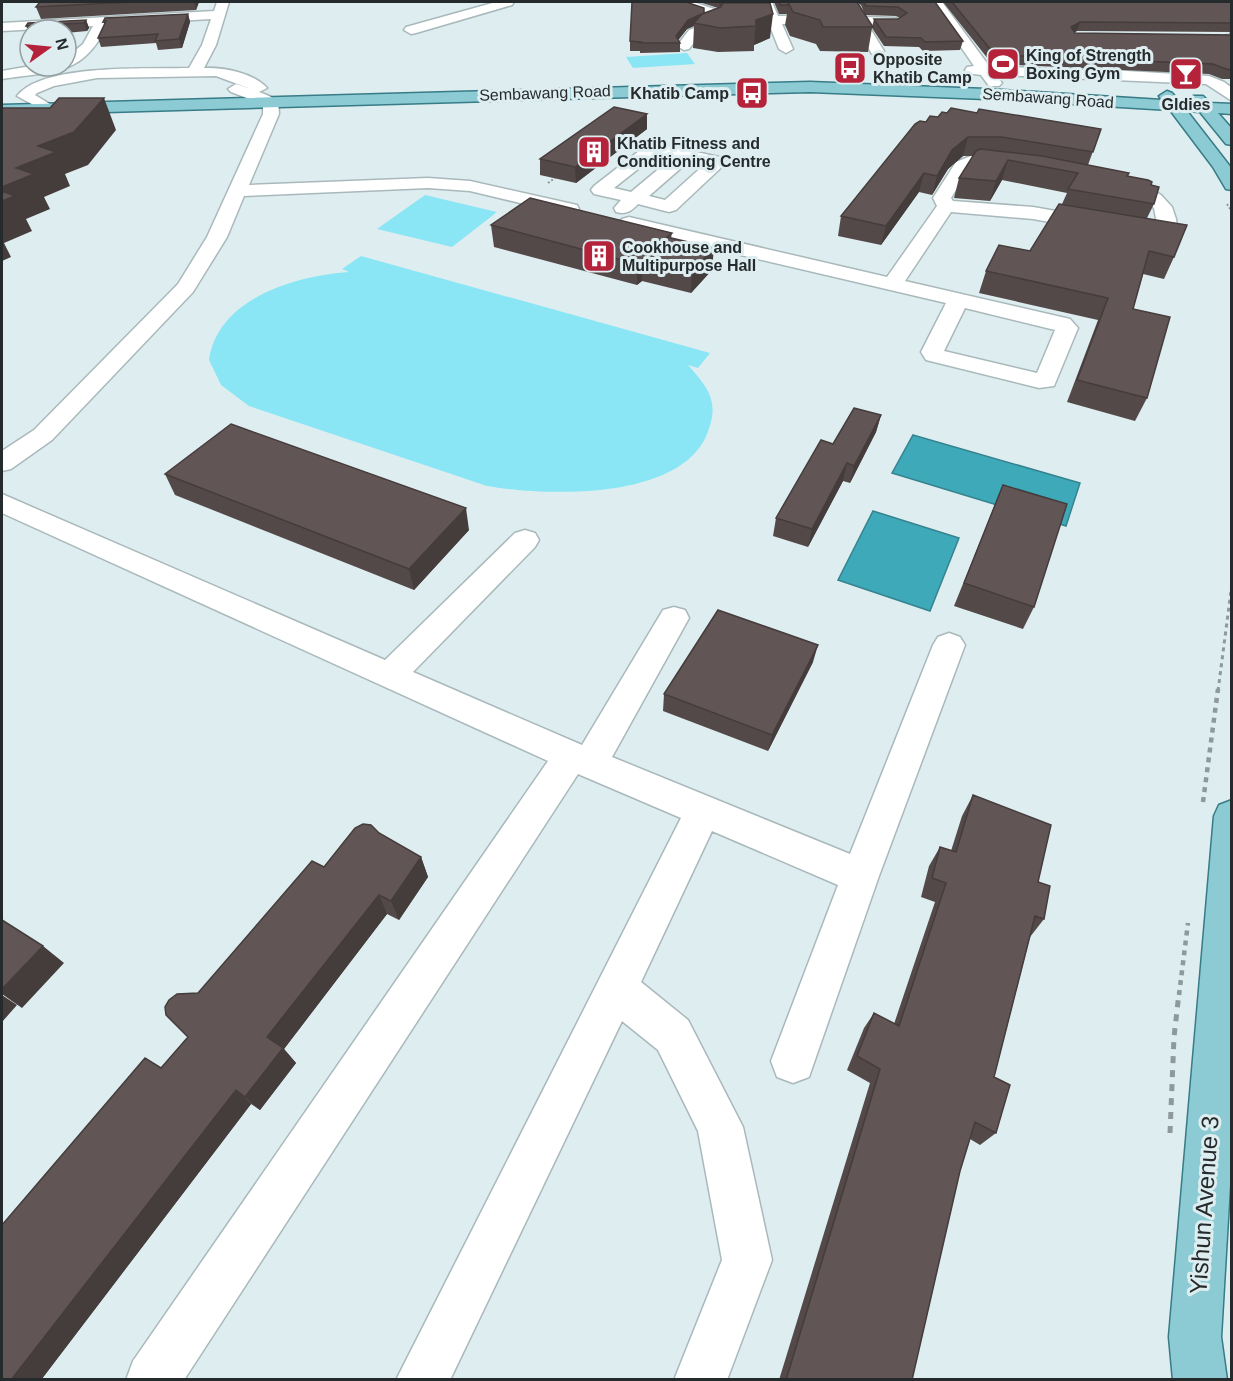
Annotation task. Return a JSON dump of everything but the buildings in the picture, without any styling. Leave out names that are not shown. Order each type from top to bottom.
[{"type":"main road","name":"Sembawang Road","points":[[2,97],[259,88],[799,77],[987,83],[1126,93],[1176,108]]},
{"type":"main road","name":"Sembawang Road","points":[[2,110],[564,92],[987,83],[1176,108],[1232,98]]},
{"type":"main road","name":"Sembawang Road","points":[[1201,103],[1232,109]]},
{"type":"main road","points":[[1201,103],[1230,133]]},
{"type":"main road","points":[[1176,108],[1221,166],[1232,185]]},
{"type":"main road","name":"Yishun Avenue 3","points":[[1200,1380],[1195,1337],[1232,816]]},
{"type":"street","points":[[411,30],[508,2]]},
{"type":"street","points":[[684,46],[694,33],[713,26],[714,20],[712,13],[689,5],[687,2]]},
{"type":"street","points":[[766,2],[786,49]]},
{"type":"street","points":[[851,2],[855,19],[878,51]]},
{"type":"street","points":[[925,2],[934,20],[987,83]]},
{"type":"street","points":[[936,2],[987,83]]},
{"type":"street","points":[[75,18],[83,7]]},
{"type":"street","points":[[78,23],[221,8],[209,45],[195,71]]},
{"type":"street","points":[[714,20],[902,20]]},
{"type":"street","points":[[78,59],[87,51],[102,21]]},
{"type":"street","points":[[2,27],[18,26]]},
{"type":"street","points":[[78,38],[94,37]]},
{"type":"street","points":[[1126,93],[1099,61],[1146,61]]},
{"type":"street","points":[[51,109],[25,96],[32,90],[63,78],[98,74],[195,71],[222,73],[250,82],[259,88]]},
{"type":"street","points":[[2,75],[18,72]]},
{"type":"street","points":[[987,83],[1111,75],[1209,80],[1216,83],[1232,98]]},
{"type":"street","points":[[2,463],[43,435],[186,288],[217,237],[270,114],[271,102],[236,89]]},
{"type":"street","points":[[654,148],[718,162],[669,206],[635,198],[600,190],[654,148]]},
{"type":"street","points":[[686,154],[610,219],[892,284],[1065,326],[1067,328],[1046,381],[934,356],[932,352],[957,300]]},
{"type":"street","points":[[971,161],[983,161],[1140,190],[1155,199],[1167,213],[1168,235],[1154,236],[1034,213],[946,206],[942,198],[962,166],[971,161]]},
{"type":"street","points":[[236,191],[428,183],[470,186],[589,214]]},
{"type":"street","points":[[892,284],[946,206]]},
{"type":"street","points":[[2,503],[581,760],[860,876]]},
{"type":"street","points":[[390,675],[525,540]]},
{"type":"street","points":[[152,1380],[581,760],[674,618]]},
{"type":"street","points":[[793,1061],[860,876],[949,645]]},
{"type":"street","points":[[422,1380],[702,810]]},
{"type":"street","points":[[616,988],[674,1035],[720,1126],[747,1260],[700,1380]]},
{"type":"path","points":[[1214,36],[1225,36],[1231,33],[1227,29],[1232,29]]},
{"type":"shaded area","points":[[687,53],[695,64],[633,68],[626,57]]},
{"type":"shaded area","points":[[425,195],[497,212],[452,247],[377,229]]},
{"type":"shaded area","points":[[361,256],[710,353],[698,368],[688,365],[707,389],[712,404],[711,423],[707,434],[692,456],[669,472],[641,483],[575,492],[512,489],[487,486],[249,406],[221,385],[209,360],[215,339],[227,321],[243,306],[283,285],[328,274],[349,272],[342,269]]},
{"type":"shaded area","points":[[913,435],[1080,483],[1066,526],[892,473]]},
{"type":"shaded area","points":[[873,511],[959,538],[930,611],[838,580]]},
{"type":"place","name":"King of Strength Boxing Gym","points":[[1003,64]]},
{"type":"place","name":"Opposite Khatib Camp","points":[[850,68]]},
{"type":"place","name":"Gldies","points":[[1186,74]]},
{"type":"place","name":"Khatib Camp","points":[[752,93]]},
{"type":"place","name":"Khatib Fitness and Conditioning Centre","points":[[594,152]]},
{"type":"place","name":"Cookhouse and Multipurpose Hall","points":[[599,256]]}]
